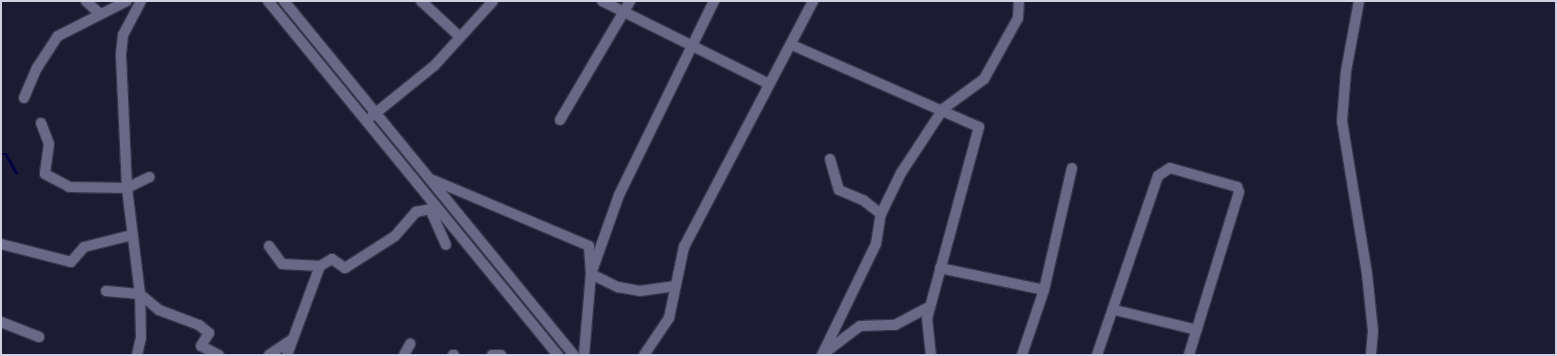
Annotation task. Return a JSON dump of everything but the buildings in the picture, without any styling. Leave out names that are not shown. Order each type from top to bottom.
[{"type":"street","points":[[86,1],[100,14]]},
{"type":"street","points":[[24,98],[37,68],[58,36],[127,1]]},
{"type":"street","points":[[137,355],[141,338],[140,294],[127,188],[121,54],[123,35],[141,1]]},
{"type":"street","points":[[268,1],[558,355]]},
{"type":"street","points":[[284,1],[574,355]]},
{"type":"street","points":[[421,1],[460,38]]},
{"type":"street","points":[[366,121],[434,65],[493,1]]},
{"type":"street","points":[[602,1],[769,84]]},
{"type":"street","points":[[560,120],[630,1]]},
{"type":"street","points":[[591,274],[620,195],[714,1]]},
{"type":"street","points":[[644,355],[669,318],[684,247],[769,84],[792,45],[813,1]]},
{"type":"street","points":[[821,355],[876,244],[881,214],[901,173],[943,110],[984,79],[1018,18],[1019,1]]},
{"type":"street","points":[[1359,1],[1346,71],[1342,121],[1367,274],[1373,331],[1371,355]]},
{"type":"street","points":[[792,45],[975,123],[979,133],[929,307],[927,318],[931,355]]},
{"type":"street","points":[[40,123],[49,144],[45,174],[69,187],[127,188],[150,177]]},
{"type":"street","points":[[830,159],[839,190],[863,200],[881,214]]},
{"type":"street","points":[[1022,355],[1044,290],[1072,168]]},
{"type":"street","points":[[1097,355],[1115,310],[1158,176],[1170,168],[1237,187],[1239,192],[1189,355]]},
{"type":"street","points":[[431,180],[589,246],[591,274],[584,355]]},
{"type":"street","points":[[269,246],[282,264],[320,266],[332,259],[345,268],[365,258],[395,236],[416,212],[430,209],[446,246]]},
{"type":"street","points":[[1,244],[71,262],[84,247],[132,235]]},
{"type":"street","points":[[287,355],[320,266]]},
{"type":"street","points":[[940,268],[1044,290]]},
{"type":"street","points":[[591,274],[618,287],[640,291],[676,286]]},
{"type":"street","points":[[106,291],[140,294],[159,310],[199,325],[208,333],[199,350],[219,355]]},
{"type":"street","points":[[821,355],[860,326],[895,325],[929,307]]},
{"type":"street","points":[[1115,310],[1197,330]]},
{"type":"street","points":[[1,322],[39,337]]},
{"type":"street","points":[[269,355],[292,340]]},
{"type":"street","points":[[404,355],[410,344]]},
{"type":"street","points":[[492,355],[501,355]]},
{"type":"waterway","points":[[1,154],[6,154],[16,172]]}]
